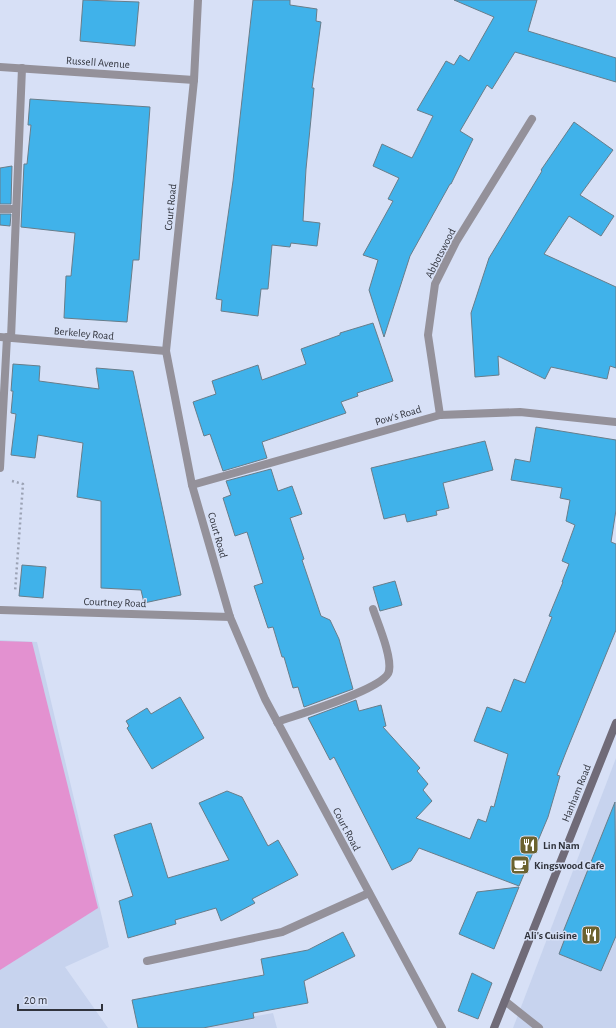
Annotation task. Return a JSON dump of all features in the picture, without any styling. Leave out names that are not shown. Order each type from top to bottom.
[{"type":"main road","name":"Hanham Road","points":[[494,1028],[616,723]]},
{"type":"street","name":"Court Road","points":[[198,0],[194,80],[166,351],[192,485],[230,617],[265,699],[442,1028]]},
{"type":"street","name":"Russell Avenue","points":[[0,67],[194,80]]},
{"type":"street","points":[[0,468],[6,337],[16,208],[22,68]]},
{"type":"street","name":"Abbotswood","points":[[440,415],[428,336],[435,284],[456,242],[532,119]]},
{"type":"street","points":[[0,209],[16,208]]},
{"type":"street","name":"Berkeley Road","points":[[6,337],[166,351]]},
{"type":"street","name":"Pow's Road","points":[[192,485],[440,415],[520,412],[616,422]]},
{"type":"street","points":[[277,722],[367,690],[389,673],[390,663],[373,609]]},
{"type":"street","name":"Courtney Road","points":[[0,610],[230,617]]},
{"type":"street","points":[[147,961],[282,932],[369,893]]},
{"type":"street","points":[[504,1001],[540,1028]]},
{"type":"path","points":[[9,480],[23,484],[14,610]]},
{"type":"shaded area","points":[[0,640],[37,642],[109,947],[65,967],[108,1028],[0,1028]]},
{"type":"shaded area","points":[[0,641],[32,642],[98,908],[0,970]]},
{"type":"shaded area","points":[[616,758],[616,1028],[513,1028],[595,813]]},
{"type":"shaded area","points":[[273,1013],[277,1028],[193,1028]]},
{"type":"building","points":[[83,0],[139,2],[135,46],[80,41]]},
{"type":"building","points":[[253,0],[290,0],[290,5],[317,9],[316,21],[321,22],[312,88],[314,88],[306,169],[303,221],[320,223],[317,246],[291,243],[290,247],[272,245],[268,289],[261,289],[258,316],[221,311],[222,300],[216,299],[233,181]]},
{"type":"building","points":[[454,0],[537,0],[528,31],[616,58],[616,82],[515,52],[492,89],[487,85],[460,131],[473,139],[451,184],[410,256],[384,337],[369,290],[378,260],[363,255],[393,201],[388,199],[399,178],[373,166],[382,144],[412,158],[433,116],[417,110],[446,61],[454,65],[460,55],[469,61],[494,17]]},
{"type":"building","points":[[30,99],[150,107],[139,260],[133,260],[127,322],[64,318],[66,276],[71,276],[75,233],[21,227],[24,164],[27,164],[31,125],[28,125]]},
{"type":"building","points":[[574,122],[613,150],[580,195],[614,216],[601,236],[569,216],[544,254],[616,287],[616,368],[610,366],[607,379],[551,367],[545,379],[498,356],[499,375],[475,377],[471,313],[489,258],[542,171],[541,170]]},
{"type":"building","points":[[12,166],[11,204],[0,204],[0,168]]},
{"type":"building","points":[[0,214],[11,214],[10,226],[0,225]]},
{"type":"building","points":[[373,323],[393,381],[357,393],[358,396],[341,402],[346,413],[262,442],[267,458],[223,471],[210,434],[204,436],[193,402],[216,394],[212,381],[258,365],[262,380],[306,364],[301,349],[340,335],[340,333]]},
{"type":"building","points":[[13,364],[40,366],[39,381],[99,389],[96,368],[133,371],[181,595],[144,603],[141,590],[101,588],[101,501],[77,497],[83,443],[38,435],[35,458],[11,455],[16,414],[11,413]]},
{"type":"building","points":[[536,427],[616,440],[616,510],[611,542],[616,544],[616,630],[557,775],[560,776],[548,817],[519,886],[419,848],[411,861],[392,870],[334,757],[330,760],[308,718],[356,700],[359,711],[381,705],[386,726],[383,727],[420,768],[417,771],[428,784],[423,790],[432,801],[416,818],[470,839],[478,819],[486,822],[491,806],[494,807],[508,754],[474,741],[487,707],[501,712],[514,679],[525,683],[552,617],[549,616],[569,564],[562,561],[575,525],[566,521],[570,500],[560,498],[562,488],[511,480],[515,459],[530,462]]},
{"type":"building","points":[[485,441],[493,470],[443,483],[449,508],[436,511],[437,515],[407,522],[405,514],[384,519],[371,468]]},
{"type":"building","points":[[271,469],[278,491],[292,486],[302,514],[290,518],[304,559],[302,560],[321,616],[330,620],[339,639],[353,689],[304,707],[298,687],[293,688],[273,627],[268,628],[254,586],[263,583],[247,532],[235,536],[223,498],[231,495],[226,481]]},
{"type":"building","points":[[22,565],[46,567],[43,598],[19,596]]},
{"type":"building","points":[[395,581],[402,605],[380,611],[373,587]]},
{"type":"building","points":[[180,697],[204,738],[152,769],[127,728],[129,726],[126,721],[147,708],[151,714]]},
{"type":"building","points":[[227,791],[242,797],[268,846],[278,840],[298,875],[252,899],[255,903],[221,921],[216,908],[175,920],[176,924],[128,938],[119,901],[133,896],[114,835],[151,823],[168,878],[229,860],[199,803]]},
{"type":"building","points":[[615,802],[616,936],[601,971],[559,954],[567,933],[563,932]]},
{"type":"building","points":[[519,887],[494,949],[459,934],[477,892]]},
{"type":"building","points":[[343,932],[355,956],[304,981],[308,1003],[253,1013],[254,1018],[203,1028],[138,1028],[132,1000],[264,975],[261,959],[308,950]]},
{"type":"building","points":[[472,973],[492,983],[478,1019],[458,1011]]},
{"type":"place","name":"Lin Nam","points":[[529,845]]},
{"type":"place","name":"Kingswood Cafe","points":[[520,865]]},
{"type":"place","name":"Ali's Cuisine","points":[[591,935]]}]
